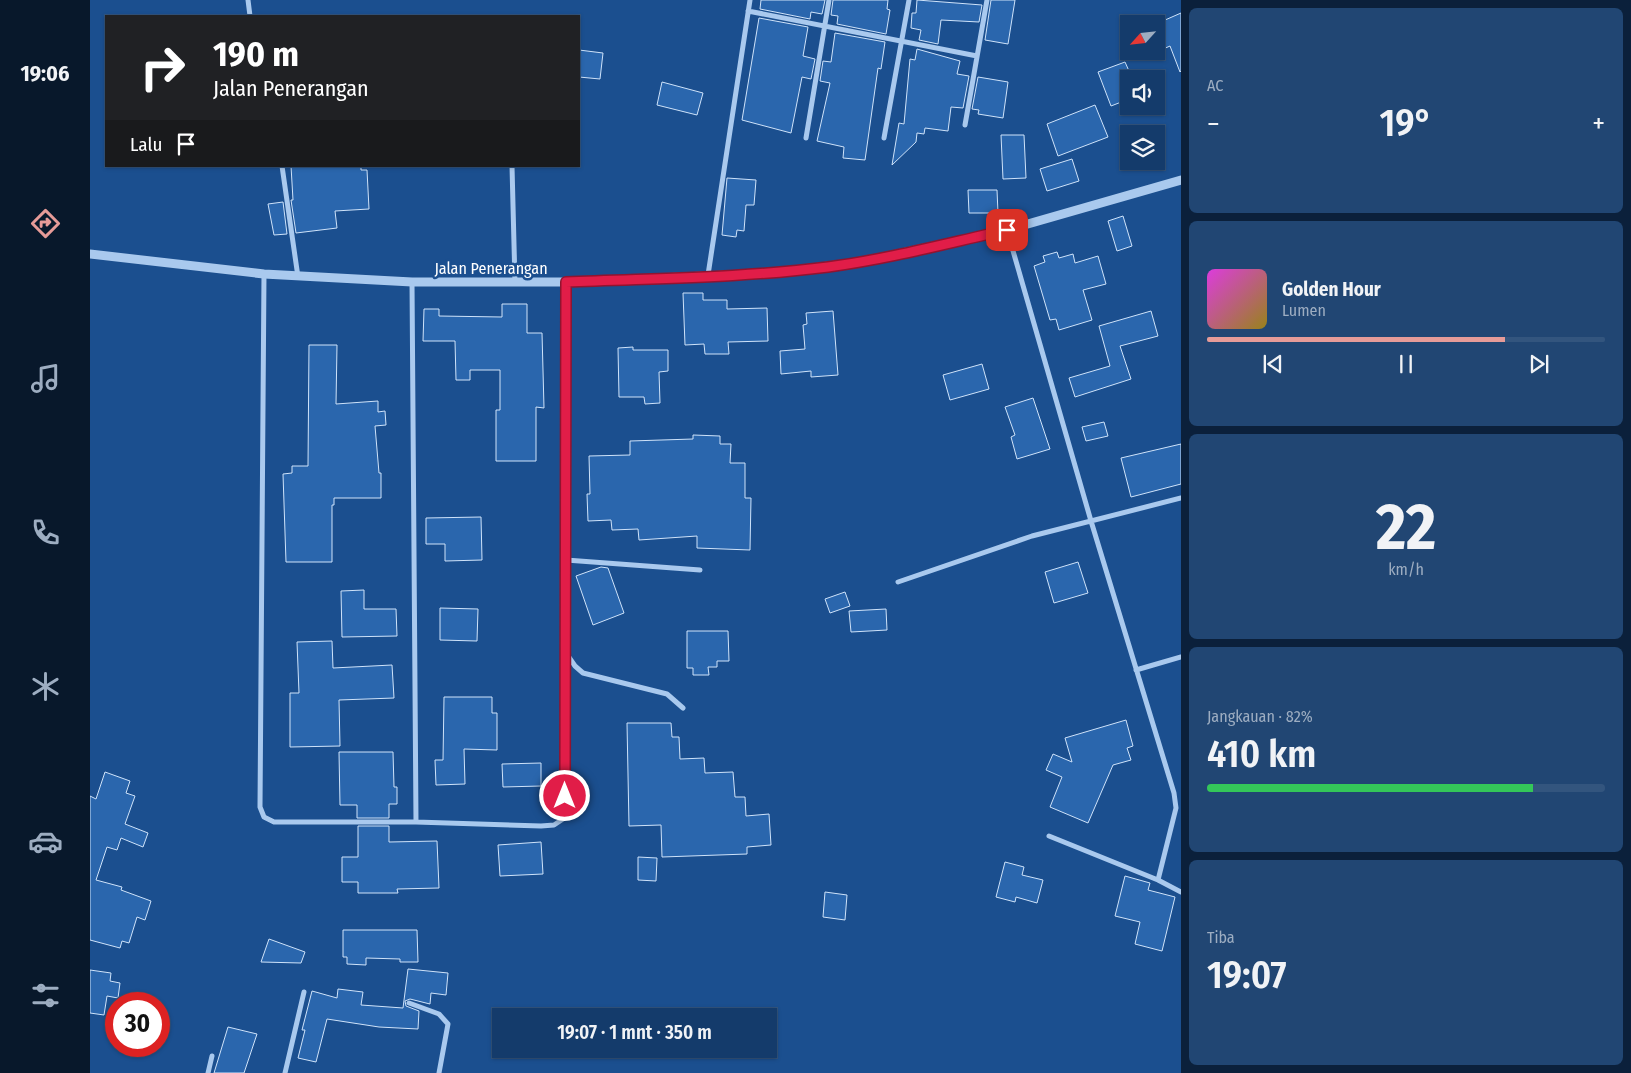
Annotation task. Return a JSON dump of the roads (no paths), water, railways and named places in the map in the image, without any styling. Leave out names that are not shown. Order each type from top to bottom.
[{"type":"street","points":[[248,0],[250,15]]},
{"type":"street","points":[[708,276],[750,0]]},
{"type":"street","points":[[806,138],[829,0]]},
{"type":"street","points":[[884,138],[908,0]]},
{"type":"street","points":[[965,125],[987,0]]},
{"type":"street","points":[[748,11],[977,56]]},
{"type":"street","points":[[282,167],[298,277]]},
{"type":"street","points":[[512,167],[515,283]]},
{"type":"street","name":"Jalan Penerangan","points":[[90,254],[298,277],[412,282],[566,282],[773,273],[844,264],[1007,230],[1181,180]]},
{"type":"street","points":[[1007,230],[1091,521],[1174,793],[1176,808],[1158,880]]},
{"type":"street","points":[[264,274],[260,645],[262,814],[274,822],[416,822],[541,826],[554,825],[563,819],[566,560],[566,282]]},
{"type":"street","points":[[412,282],[416,822]]},
{"type":"street","points":[[898,582],[1000,545],[1181,498]]},
{"type":"street","points":[[566,560],[700,570]]},
{"type":"street","points":[[565,652],[578,670],[667,694],[683,708]]},
{"type":"street","points":[[1136,670],[1181,657]]},
{"type":"street","points":[[1049,836],[1158,880],[1181,892]]},
{"type":"street","points":[[285,1073],[304,992]]},
{"type":"street","points":[[409,1004],[439,1014],[448,1024],[439,1073]]},
{"type":"street","points":[[208,1073],[212,1056]]}]
